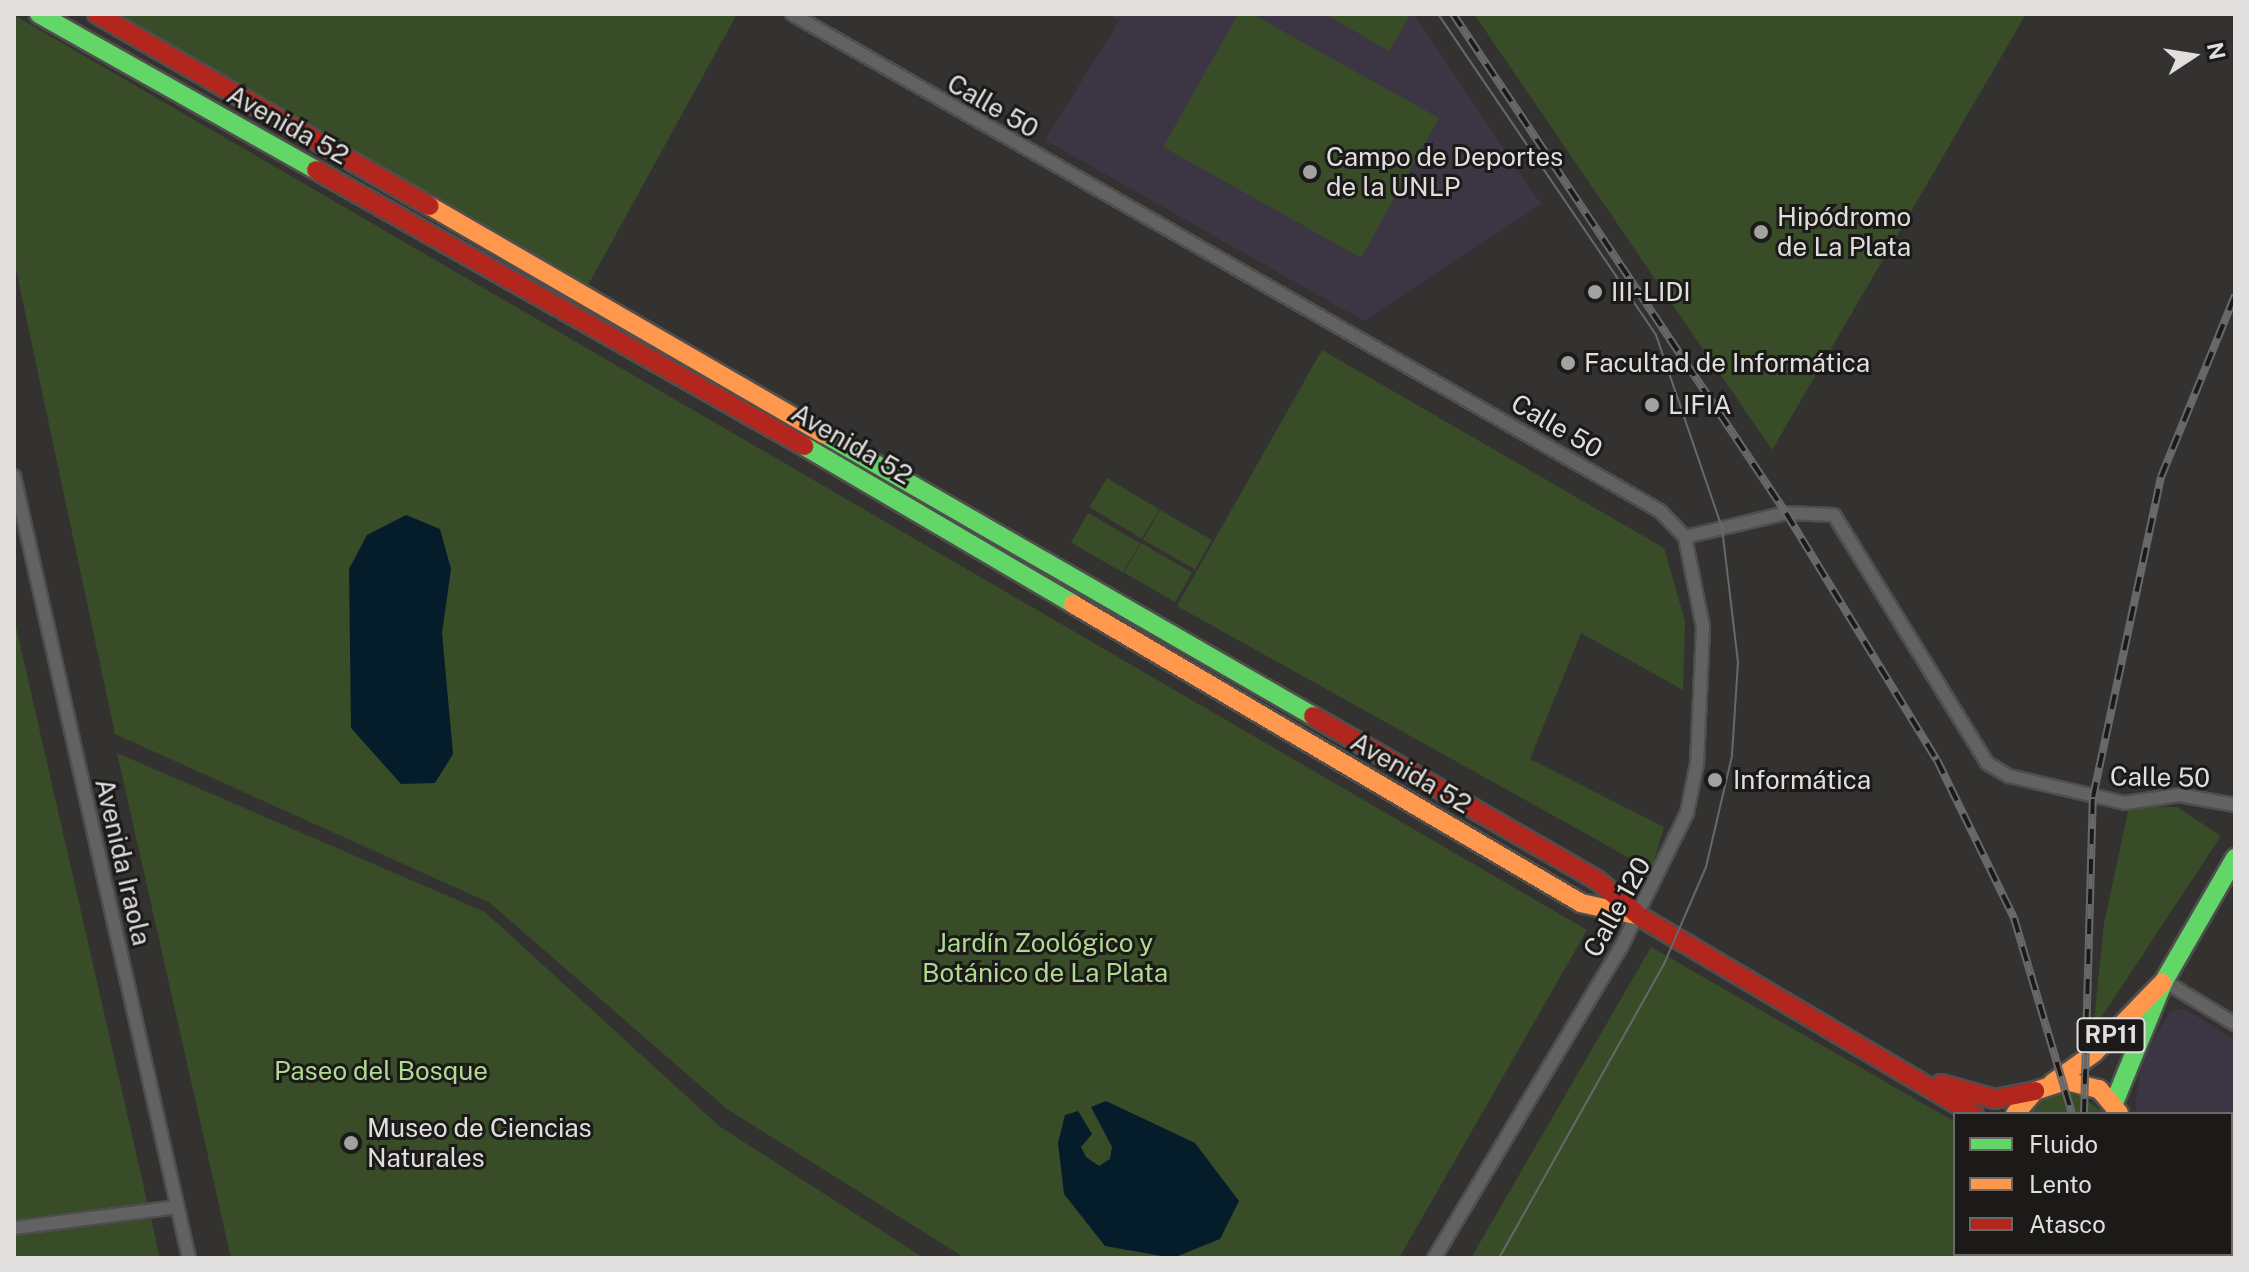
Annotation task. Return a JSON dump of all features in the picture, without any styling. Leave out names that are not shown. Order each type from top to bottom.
[{"type":"main road","name":"Avenida 52","points":[[39,14],[771,426],[1581,903],[1639,916]]},
{"type":"main road","name":"Avenida 52","points":[[97,14],[1597,880],[1639,916],[1916,1075],[1971,1112]]},
{"type":"main road","name":"RP11","points":[[2052,1083],[2084,1083],[2116,1108],[2164,981],[2235,858]]},
{"type":"main road","name":"RP11","points":[[2017,1112],[2035,1091],[2052,1083],[2094,1053],[2164,981]]},
{"type":"main road","name":"Avenida 52","points":[[1916,1075],[1995,1099],[2035,1091]]},
{"type":"street","name":"Calle 50","points":[[792,14],[1647,503],[1685,537],[1801,510],[1834,515],[1987,763],[2009,776],[2125,803],[2179,795],[2235,805]]},
{"type":"street","name":"Avenida Iraola","points":[[14,476],[189,1258]]},
{"type":"street","name":"Calle 120","points":[[1434,1258],[1639,916],[1675,848],[1697,763],[1703,627],[1685,537]]},
{"type":"street","points":[[2164,981],[2235,1024]]},
{"type":"street","points":[[14,1228],[178,1207]]},
{"type":"shaded area","name":"Campo de Deportes de la UNLP","points":[[1107,14],[1414,14],[1541,204],[1364,321],[1045,140],[1119,21]]},
{"type":"shaded area","points":[[2185,1009],[2235,1040],[2235,1258],[2133,1258],[2233,1256],[2233,1112],[2137,1112],[2135,1103],[2142,1060],[2170,1011]]},
{"type":"green space","points":[[108,14],[737,14],[587,287]]},
{"type":"green space","points":[[1238,14],[1252,14],[1439,118],[1361,258],[1163,147]]},
{"type":"green space","points":[[1325,14],[1403,14],[1409,17],[1389,51]]},
{"type":"green space","name":"Hipódromo de La Plata","points":[[1474,14],[2026,14],[1772,450]]},
{"type":"green space","name":"Jardín Zoológico y Botánico de La Plata","points":[[14,15],[1587,930],[1399,1258],[965,1258],[727,1109],[490,903],[115,734],[14,260]]},
{"type":"green space","points":[[1322,350],[1664,548],[1685,621],[1683,690],[1581,633],[1530,759],[1664,827],[1651,870],[1177,606]]},
{"type":"green space","points":[[1107,478],[1159,509],[1142,539],[1089,507]]},
{"type":"green space","points":[[1160,510],[1212,540],[1195,569],[1143,539]]},
{"type":"green space","points":[[1088,513],[1140,543],[1123,572],[1071,542]]},
{"type":"green space","points":[[1141,543],[1192,572],[1175,602],[1124,572]]},
{"type":"green space","points":[[14,618],[160,1258],[14,1258]]},
{"type":"green space","name":"Paseo del Bosque","points":[[117,753],[485,912],[719,1126],[924,1258],[231,1258]]},
{"type":"green space","points":[[2129,806],[2177,807],[2221,836],[2093,1030],[2104,924]]},
{"type":"green space","points":[[1651,947],[1953,1121],[1953,1256],[1974,1258],[1471,1258]]},
{"type":"green space","points":[[2073,1091],[2104,1112],[2024,1112],[2037,1099]]},
{"type":"water","points":[[406,515],[440,529],[451,569],[442,633],[453,754],[435,783],[401,784],[351,728],[349,569],[367,535]]},
{"type":"water","points":[[1106,1101],[1195,1143],[1239,1201],[1220,1239],[1173,1258],[1105,1246],[1064,1194],[1058,1143],[1065,1115],[1078,1111],[1092,1134],[1081,1147],[1086,1157],[1099,1166],[1110,1159],[1112,1147],[1091,1107]]},
{"type":"tram line","points":[[1438,14],[1656,335],[1722,528],[1738,662],[1732,756],[1706,867],[1664,964],[1499,1258]]},
{"type":"railway","points":[[1453,14],[1786,513],[1937,760],[2014,918],[2071,1112]]},
{"type":"railway","points":[[2084,1112],[2093,797],[2161,477],[2235,296]]},
{"type":"traffic: fast","points":[[39,14],[316,170]]},
{"type":"traffic: fast","points":[[824,434],[1313,716]]},
{"type":"traffic: fast","points":[[804,446],[1073,604]]},
{"type":"traffic: fast","points":[[2114,1103],[2164,981],[2235,858]]},
{"type":"traffic: slow","points":[[430,206],[824,434]]},
{"type":"traffic: slow","points":[[1073,604],[1581,903],[1636,915]]},
{"type":"traffic: slow","points":[[2052,1083],[2094,1053],[2162,983]]},
{"type":"traffic: slow","points":[[2017,1112],[2035,1091],[2066,1081],[2099,1089],[2118,1112]]},
{"type":"traffic: jam","points":[[97,14],[430,206]]},
{"type":"traffic: jam","points":[[316,170],[804,446]]},
{"type":"traffic: jam","points":[[1313,716],[1597,880],[1639,916],[1971,1112]]},
{"type":"traffic: jam","points":[[1941,1084],[1995,1099],[2035,1091]]},
{"type":"place","name":"Campo de Deportes de la UNLP","points":[[1310,172]]},
{"type":"place","name":"Hipódromo de La Plata","points":[[1761,232]]},
{"type":"place","name":"III-LIDI","points":[[1595,292]]},
{"type":"place","name":"Facultad de Informática","points":[[1568,363]]},
{"type":"place","name":"LIFIA","points":[[1652,405]]},
{"type":"place","name":"Informática","points":[[1715,780]]},
{"type":"place","name":"Museo de Ciencias Naturales","points":[[351,1143]]}]
